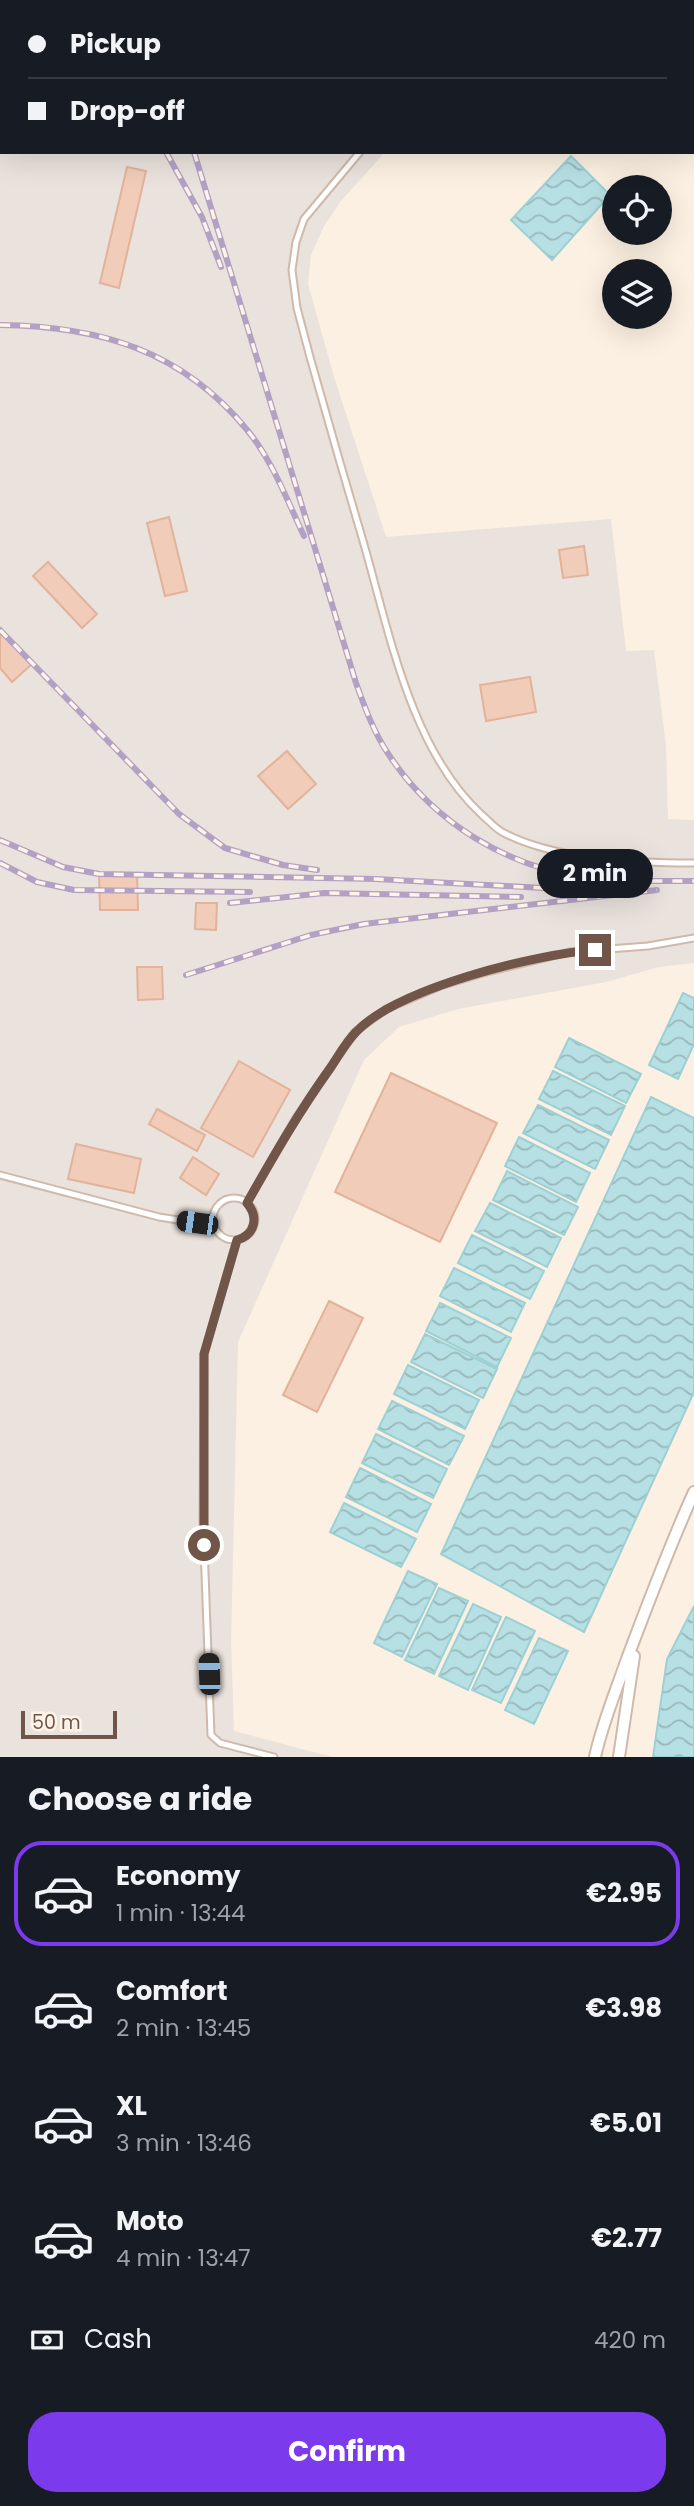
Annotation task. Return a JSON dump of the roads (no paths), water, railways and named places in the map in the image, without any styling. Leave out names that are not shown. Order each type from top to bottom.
[{"type":"street","points":[[594,1757],[637,1632],[674,1536],[694,1493]]},
{"type":"street","points":[[619,1757],[637,1632]]},
{"type":"lane","points":[[358,154],[304,219],[296,242],[292,270],[297,308],[310,357],[401,673],[424,731],[445,770],[470,803],[500,831],[551,851],[651,863],[694,863]]},
{"type":"lane","points":[[247,1203],[296,1118],[355,1032],[386,1009],[440,986],[569,952],[648,946],[694,938]]},
{"type":"lane","points":[[0,1175],[159,1217],[197,1223],[213,1221]]},
{"type":"lane","points":[[227,1199],[247,1203],[254,1214],[253,1228],[237,1240],[223,1238],[214,1227],[216,1208],[227,1199]]},
{"type":"lane","points":[[237,1240],[204,1354],[203,1519],[211,1735],[220,1743],[274,1757]]},
{"type":"water","points":[[571,156],[602,187],[602,204],[552,260],[511,220]]},
{"type":"water","points":[[683,993],[694,998],[694,1044],[678,1079],[649,1065]]},
{"type":"water","points":[[569,1038],[641,1074],[626,1103],[555,1067]]},
{"type":"water","points":[[553,1071],[625,1106],[611,1135],[539,1099]]},
{"type":"water","points":[[651,1097],[694,1118],[694,1392],[584,1632],[441,1554]]},
{"type":"water","points":[[538,1105],[609,1140],[595,1169],[523,1133]]},
{"type":"water","points":[[519,1137],[590,1173],[576,1202],[505,1166]]},
{"type":"water","points":[[507,1171],[578,1207],[564,1235],[493,1200]]},
{"type":"water","points":[[490,1203],[561,1238],[547,1267],[475,1231]]},
{"type":"water","points":[[472,1235],[544,1271],[530,1299],[458,1263]]},
{"type":"water","points":[[454,1268],[525,1303],[511,1332],[440,1296]]},
{"type":"water","points":[[440,1303],[511,1338],[497,1367],[426,1331]]},
{"type":"water","points":[[425,1334],[497,1369],[483,1398],[411,1362]]},
{"type":"water","points":[[408,1365],[479,1400],[465,1429],[394,1394]]},
{"type":"water","points":[[392,1401],[464,1436],[449,1465],[378,1429]]},
{"type":"water","points":[[376,1434],[447,1469],[433,1498],[362,1463]]},
{"type":"water","points":[[360,1468],[431,1504],[417,1532],[346,1497]]},
{"type":"water","points":[[344,1503],[416,1539],[401,1567],[330,1532]]},
{"type":"water","points":[[408,1571],[437,1584],[402,1657],[374,1643]]},
{"type":"water","points":[[439,1588],[468,1601],[434,1674],[405,1660]]},
{"type":"water","points":[[473,1604],[501,1617],[468,1690],[439,1676]]},
{"type":"water","points":[[694,1606],[694,1757],[653,1757],[667,1659]]},
{"type":"water","points":[[506,1617],[535,1631],[501,1703],[472,1690]]},
{"type":"water","points":[[539,1638],[568,1651],[534,1724],[505,1710]]},
{"type":"railway","points":[[167,154],[202,217],[221,267]]},
{"type":"railway","points":[[195,154],[356,683],[374,729],[389,755],[407,779],[450,821],[475,838],[529,864],[587,878],[694,881]]},
{"type":"railway","points":[[0,325],[72,331],[105,338],[137,348],[196,381],[223,404],[257,443],[304,536]]},
{"type":"railway","points":[[0,630],[179,814],[225,848],[283,865],[317,870]]},
{"type":"railway","points":[[0,840],[63,867],[99,874],[376,879],[617,889]]},
{"type":"railway","points":[[0,863],[37,882],[74,890],[250,892]]},
{"type":"railway","points":[[186,975],[311,935],[364,924],[657,890]]},
{"type":"railway","points":[[230,903],[324,893],[521,897]]}]
